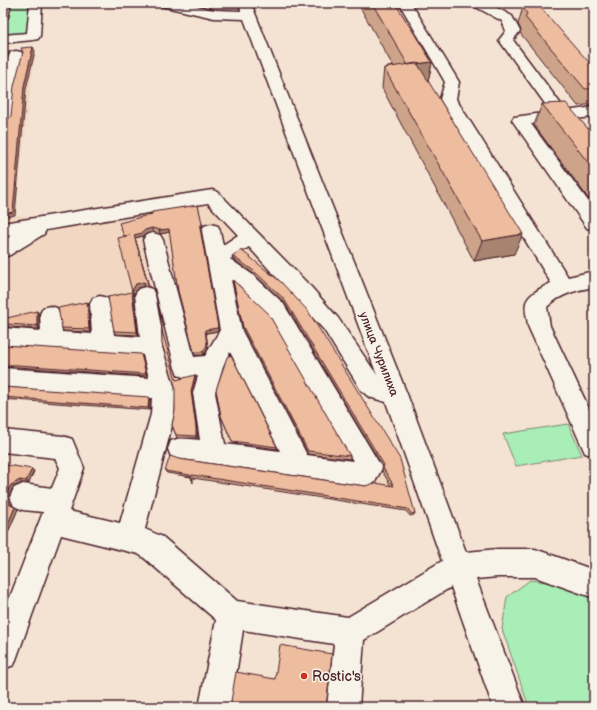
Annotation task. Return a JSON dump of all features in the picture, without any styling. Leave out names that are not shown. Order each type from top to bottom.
[{"type":"street","points":[[3,14],[5,3]]},
{"type":"street","points":[[3,39],[33,36],[36,3]]},
{"type":"street","points":[[166,3],[214,14],[247,9]]},
{"type":"street","points":[[405,3],[452,82],[448,98],[563,286]]},
{"type":"street","points":[[479,3],[507,19],[513,31],[506,40],[562,116],[594,155]]},
{"type":"street","name":"улица Чурилиха","points":[[247,9],[395,394],[508,707]]},
{"type":"street","points":[[3,119],[5,89],[16,55]]},
{"type":"street","points":[[594,112],[520,120],[594,223]]},
{"type":"street","points":[[3,230],[212,196],[251,236],[331,324],[369,383],[377,390],[395,394]]},
{"type":"street","points":[[144,207],[186,368],[212,364]]},
{"type":"street","points":[[3,250],[47,223]]},
{"type":"street","points":[[211,231],[231,331],[300,466]]},
{"type":"street","points":[[216,259],[251,236]]},
{"type":"street","points":[[180,449],[365,475],[370,468],[276,309],[246,280],[216,259]]},
{"type":"street","points":[[594,279],[563,286],[546,294],[536,304],[539,326],[594,445]]},
{"type":"street","points":[[129,538],[163,414],[164,389],[151,347],[150,327],[145,295]]},
{"type":"street","points":[[100,304],[104,344]]},
{"type":"street","points":[[50,314],[52,340]]},
{"type":"street","points":[[215,454],[204,393],[212,364],[231,331]]},
{"type":"street","points":[[3,337],[151,347]]},
{"type":"street","points":[[3,378],[164,389]]},
{"type":"street","points":[[3,440],[62,447],[72,468],[3,654]]},
{"type":"street","points":[[23,497],[129,538],[142,541],[153,547],[231,614],[350,632],[458,567],[498,563],[535,563],[594,584]]},
{"type":"street","points":[[215,707],[231,614]]},
{"type":"street","points":[[343,707],[350,632]]},
{"type":"shaded area","points":[[35,51],[15,215],[34,217],[198,192],[297,298],[408,511],[167,473],[177,437],[170,417],[158,411],[3,399],[3,54]]},
{"type":"green space","points":[[9,3],[32,3],[29,32],[4,35]]},
{"type":"green space","points":[[568,424],[582,455],[516,466],[503,434]]},
{"type":"green space","points":[[530,580],[570,585],[594,595],[594,707],[529,707],[502,629],[507,597]]},
{"type":"building","points":[[372,3],[395,3],[432,62],[408,65]]},
{"type":"building","points":[[539,6],[594,68],[594,88],[585,89],[525,17],[527,14],[523,7]]},
{"type":"building","points":[[33,47],[24,86],[13,212],[3,214],[3,122],[8,120],[11,116],[14,86],[23,52],[21,48]]},
{"type":"building","points":[[3,50],[7,50],[3,65]]},
{"type":"building","points":[[417,63],[523,234],[482,241],[384,68]]},
{"type":"building","points":[[566,103],[594,136],[594,170],[542,104]]},
{"type":"building","points":[[198,205],[202,223],[200,228],[218,327],[205,330],[207,345],[203,352],[194,352],[178,291],[169,229],[159,230],[152,228],[134,235],[148,284],[143,282],[136,284],[132,291],[118,238],[130,235],[124,236],[119,223],[152,214],[152,212]]},
{"type":"building","points":[[241,250],[281,282],[308,311],[400,459],[415,513],[411,514],[408,509],[192,475],[192,480],[190,475],[165,471],[170,456],[179,459],[365,486],[375,483],[394,486],[383,468],[384,465],[284,299],[254,271],[232,256]]},
{"type":"building","points":[[233,280],[268,313],[350,456],[308,451],[243,327]]},
{"type":"building","points":[[132,292],[137,332],[114,331],[108,297]]},
{"type":"building","points":[[87,302],[89,329],[62,328],[58,308]]},
{"type":"building","points":[[37,311],[37,326],[7,324],[7,318]]},
{"type":"building","points":[[162,330],[176,380],[195,375],[191,391],[196,436],[176,435],[172,425],[175,411],[175,386],[162,344]]},
{"type":"building","points":[[3,345],[141,354],[146,374],[3,364]]},
{"type":"building","points":[[231,355],[277,447],[232,441],[221,416],[216,390],[227,357]]},
{"type":"building","points":[[3,387],[149,397],[148,408],[3,397]]},
{"type":"building","points":[[7,465],[32,469],[26,481],[20,480],[11,485],[6,494],[10,505],[15,507],[3,536],[3,475]]},
{"type":"building","name":"Rostic's","points":[[280,645],[332,654],[326,707],[230,707],[236,672],[275,679]]},
{"type":"place","name":"Rostic's","points":[[304,676]]}]
